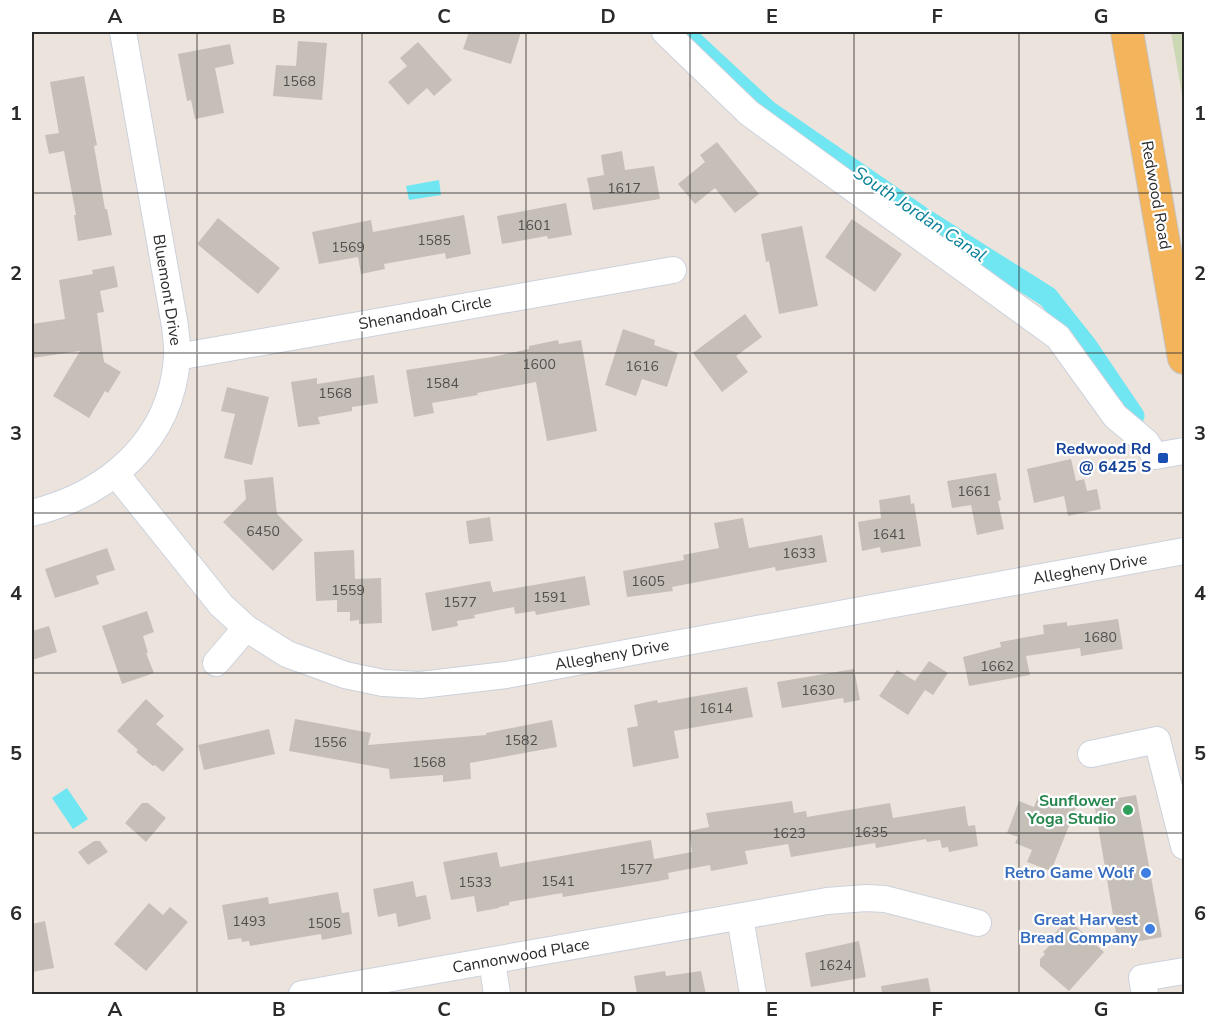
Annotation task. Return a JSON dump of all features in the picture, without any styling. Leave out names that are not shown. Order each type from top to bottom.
[{"type":"main road","name":"Redwood Road","points":[[1126,32],[1183,342]]},
{"type":"street","name":"Bluemont Drive","points":[[32,513],[55,507],[89,491],[116,474],[139,453],[166,408],[173,383],[177,357],[175,326],[123,32]]},
{"type":"street","points":[[665,32],[749,113],[1058,337],[1115,416],[1146,442],[1155,456],[1185,452]]},
{"type":"street","name":"Shenandoah Circle","points":[[177,357],[673,270]]},
{"type":"street","name":"Allegheny Drive","points":[[116,474],[221,605],[246,628],[287,654],[345,675],[382,683],[420,685],[506,675],[1185,551]]},
{"type":"street","points":[[216,663],[246,628]]},
{"type":"street","points":[[1091,754],[1157,740],[1185,846]]},
{"type":"street","name":"Cannonwood Place","points":[[302,994],[826,901],[866,898],[904,903],[978,923]]},
{"type":"street","points":[[740,916],[753,994]]},
{"type":"street","points":[[492,961],[497,994]]},
{"type":"street","points":[[1145,994],[1142,978],[1182,979]]},
{"type":"green space","points":[[1171,32],[1184,32],[1184,106]]},
{"type":"water","points":[[439,180],[441,195],[409,200],[406,186]]},
{"type":"water","points":[[67,788],[88,819],[73,829],[52,798]]},
{"type":"building","points":[[469,32],[521,32],[511,64],[463,49]]},
{"type":"building","points":[[298,41],[327,43],[322,100],[273,96],[276,65],[296,66]]},
{"type":"building","points":[[418,42],[452,80],[434,96],[427,88],[408,105],[388,82],[407,66],[400,58]]},
{"type":"building","points":[[230,44],[234,64],[215,68],[224,113],[195,119],[191,100],[187,101],[178,54]]},
{"type":"building","points":[[84,76],[97,145],[94,146],[105,209],[107,209],[112,235],[78,241],[74,215],[76,215],[64,151],[49,154],[45,135],[59,133],[50,82]]},
{"type":"building","points":[[717,142],[759,194],[735,213],[715,188],[695,204],[678,184],[705,162],[700,155]]},
{"type":"building","points":[[622,151],[625,170],[654,166],[660,199],[593,210],[587,178],[604,175],[601,155]]},
{"type":"building","points":[[566,203],[572,235],[548,239],[547,236],[502,244],[497,216]]},
{"type":"building","points":[[464,215],[471,254],[446,259],[445,253],[384,264],[385,269],[361,274],[358,257],[319,264],[312,232],[371,220],[373,232]]},
{"type":"building","points":[[218,218],[280,268],[258,294],[197,244]]},
{"type":"building","points":[[852,219],[902,254],[875,292],[825,257]]},
{"type":"building","points":[[802,226],[818,306],[779,314],[769,261],[766,262],[761,234]]},
{"type":"building","points":[[114,266],[118,287],[100,291],[104,312],[97,313],[104,362],[121,372],[108,393],[105,391],[89,418],[53,396],[80,351],[32,358],[32,324],[65,319],[59,280],[93,274],[92,270]]},
{"type":"building","points":[[745,314],[762,337],[736,356],[748,372],[722,392],[693,353]]},
{"type":"building","points":[[623,329],[655,340],[654,345],[678,353],[667,387],[642,379],[636,396],[605,385]]},
{"type":"building","points":[[558,340],[559,344],[581,340],[597,431],[547,441],[536,382],[432,403],[434,413],[414,417],[406,370],[492,357]]},
{"type":"building","points":[[374,375],[378,403],[352,407],[352,411],[318,417],[320,424],[298,427],[291,382],[317,378],[317,384]]},
{"type":"building","points":[[227,387],[269,397],[252,465],[224,458],[235,414],[221,411]]},
{"type":"building","points":[[1071,459],[1076,481],[1084,479],[1087,491],[1097,489],[1101,509],[1068,516],[1064,496],[1034,503],[1027,469]]},
{"type":"building","points":[[996,473],[1001,500],[998,501],[1004,529],[977,535],[971,505],[952,508],[947,481]]},
{"type":"building","points":[[273,477],[277,514],[303,540],[273,571],[223,522],[246,499],[244,480]]},
{"type":"building","points":[[910,495],[911,504],[914,503],[921,546],[881,553],[880,547],[862,551],[858,522],[881,518],[879,500]]},
{"type":"building","points":[[490,517],[493,541],[469,544],[466,521]]},
{"type":"building","points":[[743,518],[749,548],[822,535],[827,562],[776,571],[775,567],[672,587],[673,591],[627,597],[623,571],[684,560],[683,555],[719,548],[714,523]]},
{"type":"building","points":[[107,548],[115,570],[96,576],[99,584],[55,598],[45,569]]},
{"type":"building","points":[[354,550],[355,579],[381,578],[382,623],[359,624],[359,620],[350,621],[350,612],[337,612],[337,600],[316,601],[314,552]]},
{"type":"building","points":[[585,576],[590,605],[536,615],[535,611],[515,614],[514,607],[474,615],[475,618],[457,621],[458,626],[432,631],[425,593],[490,581],[493,592]]},
{"type":"building","points":[[147,611],[154,632],[143,636],[148,653],[146,653],[154,673],[122,684],[102,626]]},
{"type":"building","points":[[1118,619],[1123,649],[1081,656],[1080,648],[1026,656],[1030,675],[969,686],[963,657],[1001,647],[1000,642],[1044,634],[1043,625],[1067,622],[1067,626]]},
{"type":"building","points":[[49,626],[57,652],[32,660],[32,631]]},
{"type":"building","points":[[929,661],[948,673],[933,695],[925,690],[908,715],[879,696],[897,670],[915,681]]},
{"type":"building","points":[[854,669],[860,700],[844,703],[843,698],[782,708],[777,682]]},
{"type":"building","points":[[747,687],[753,717],[674,731],[679,758],[633,767],[627,728],[638,726],[634,705],[657,700],[658,703]]},
{"type":"building","points":[[146,699],[164,716],[156,724],[184,749],[163,772],[136,752],[138,750],[117,731]]},
{"type":"building","points":[[295,719],[371,733],[368,745],[486,735],[486,733],[552,720],[557,747],[470,763],[471,779],[443,782],[443,775],[390,779],[389,769],[289,751]]},
{"type":"building","points":[[269,729],[275,754],[204,770],[198,745]]},
{"type":"building","points":[[1039,794],[1076,808],[1051,871],[1027,862],[1032,850],[1015,843],[1018,837],[1007,833],[1019,801],[1034,807]]},
{"type":"building","points":[[1136,795],[1162,937],[1118,945],[1094,802]]},
{"type":"building","points":[[792,801],[794,813],[806,811],[807,817],[890,803],[893,818],[965,806],[968,826],[975,825],[978,846],[949,852],[948,847],[942,848],[940,840],[927,842],[926,839],[876,848],[875,843],[791,857],[788,844],[745,851],[748,864],[711,871],[710,865],[668,873],[669,879],[563,897],[562,893],[509,902],[509,905],[477,912],[474,896],[451,900],[443,862],[497,852],[500,867],[651,840],[654,859],[692,852],[689,831],[709,827],[706,813]]},
{"type":"building","points":[[142,803],[148,803],[166,818],[146,842],[125,823]]},
{"type":"building","points":[[94,841],[100,841],[108,852],[88,865],[78,852]]},
{"type":"building","points":[[413,881],[416,897],[426,895],[431,919],[398,927],[396,913],[378,917],[373,889]]},
{"type":"building","points":[[338,892],[342,913],[349,912],[352,934],[322,940],[321,934],[250,946],[249,941],[242,942],[241,938],[228,940],[222,905],[268,897],[269,904]]},
{"type":"building","points":[[149,903],[163,915],[170,907],[188,922],[146,971],[114,944]]},
{"type":"building","points":[[1068,919],[1104,952],[1069,991],[1040,966],[1040,959],[1045,954],[1043,952],[1050,945],[1047,942]]},
{"type":"building","points":[[45,921],[54,968],[32,972],[32,924]]},
{"type":"building","points":[[859,941],[866,977],[811,987],[805,953]]},
{"type":"building","points":[[665,971],[666,976],[701,971],[706,994],[637,994],[634,976]]},
{"type":"building","points":[[928,978],[931,994],[882,994],[881,986]]},
{"type":"waterway","name":"South Jordan Canal","points":[[683,32],[768,111],[923,218],[1048,297],[1086,345],[1134,416]]},
{"type":"place","name":"Redwood Rd @ 6425 S","points":[[1163,458]]},
{"type":"place","name":"Sunflower Yoga Studio","points":[[1128,810]]},
{"type":"place","name":"Retro Game Wolf","points":[[1146,873]]},
{"type":"place","name":"Great Harvest Bread Company","points":[[1150,929]]}]
